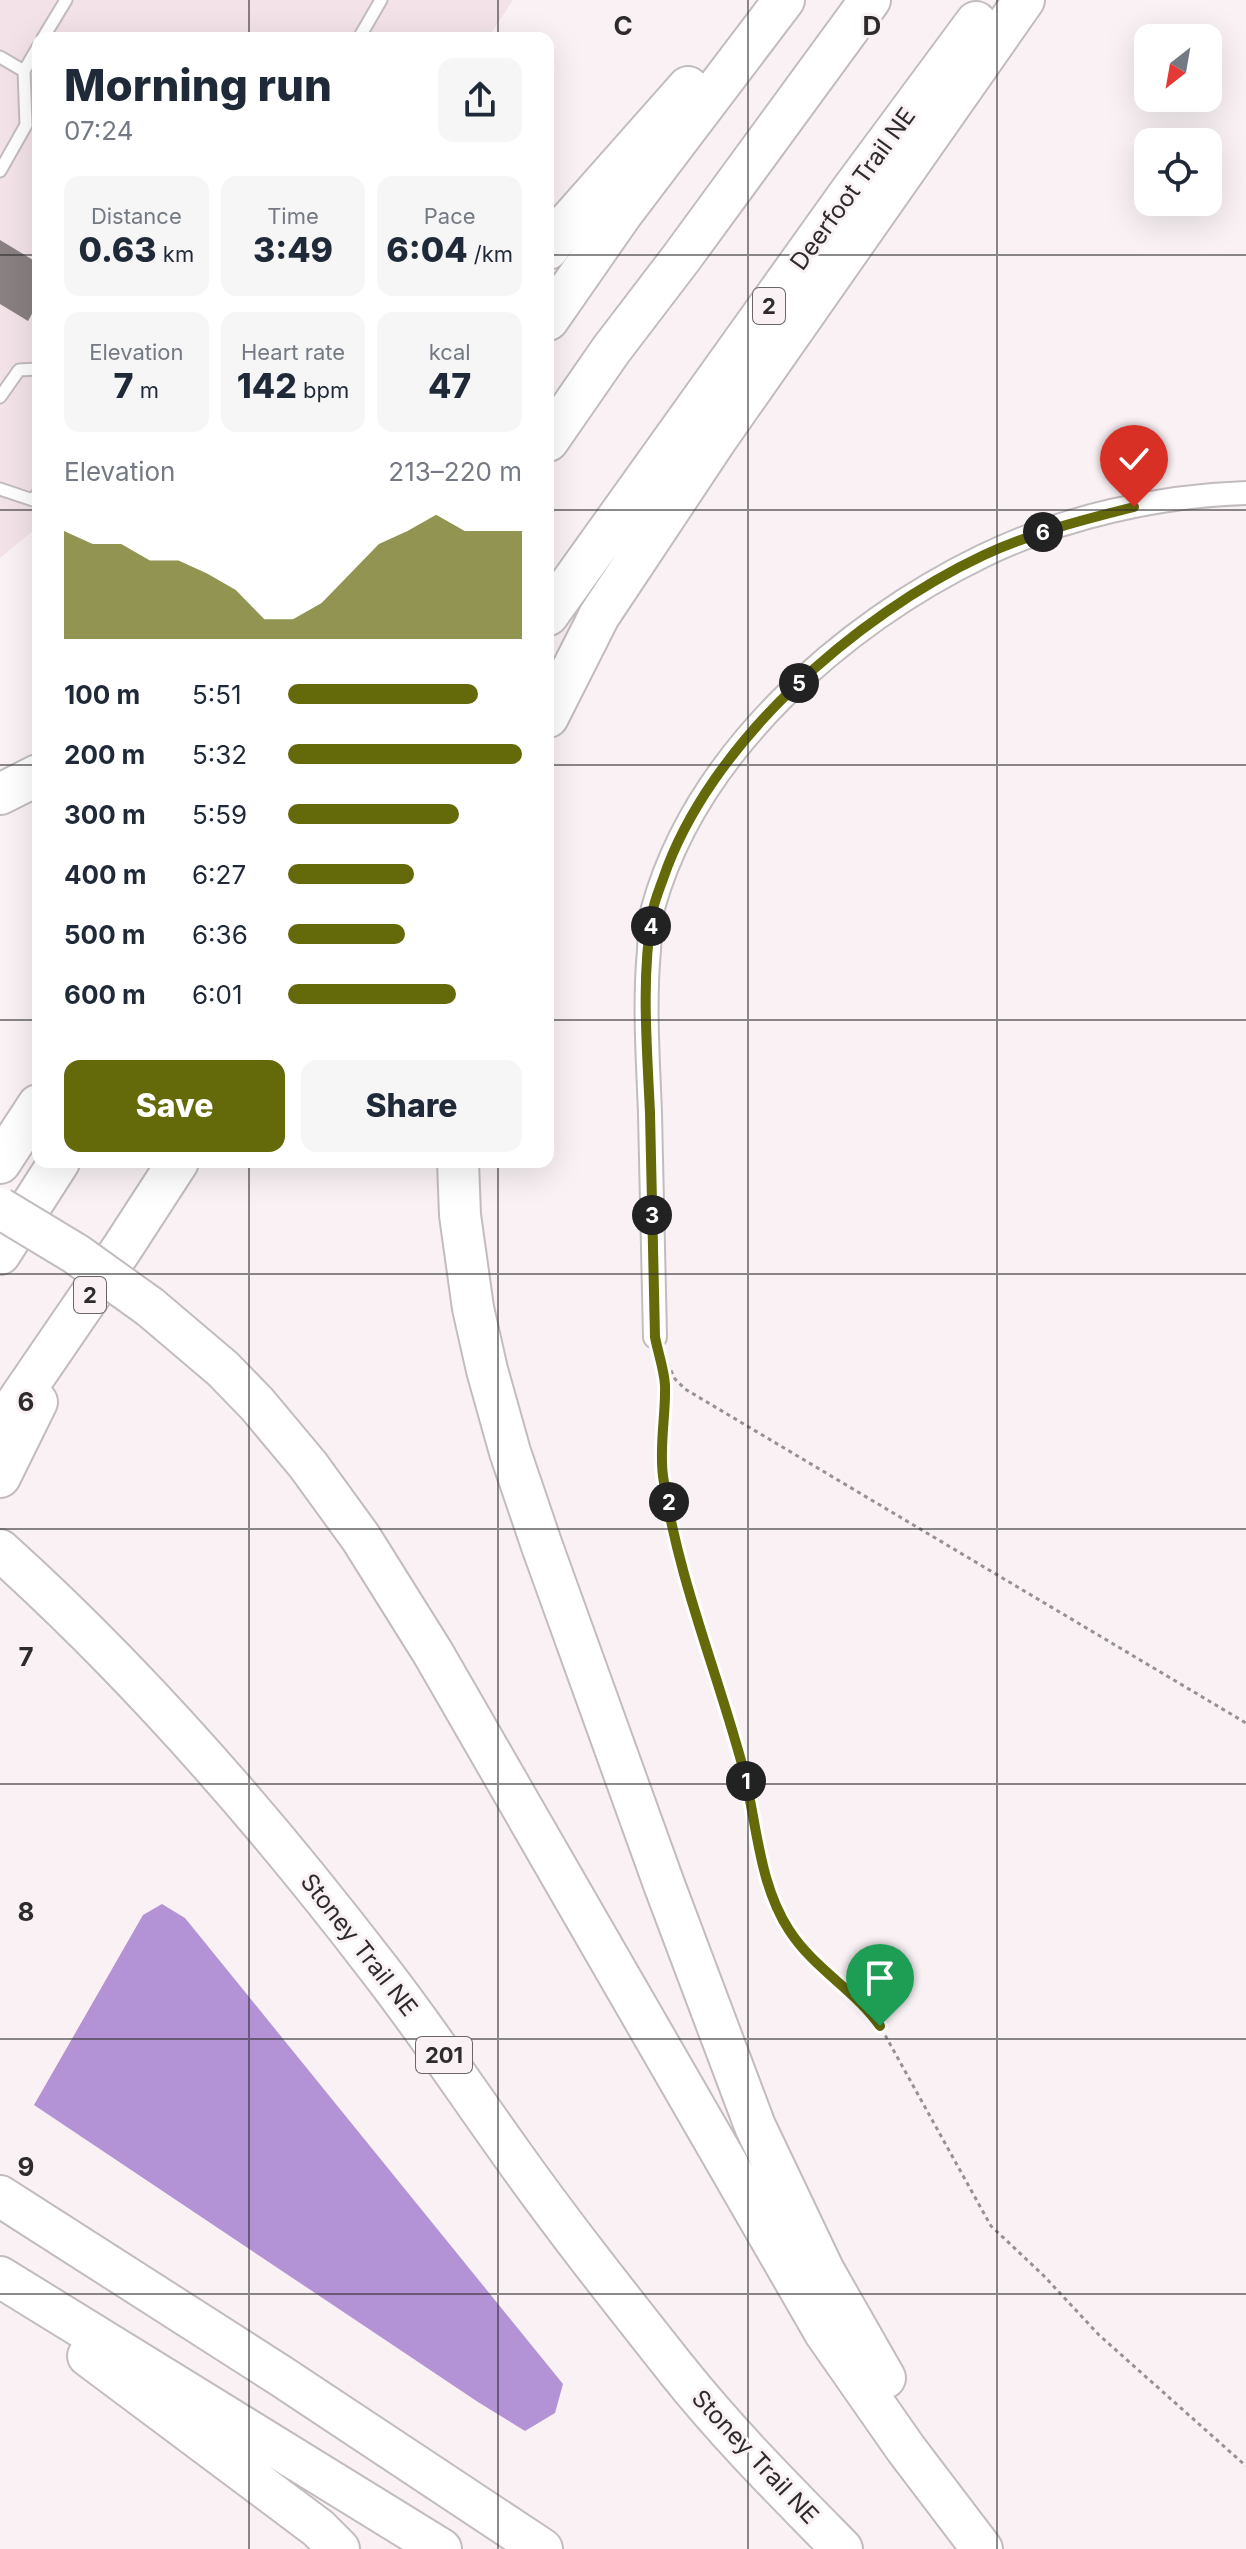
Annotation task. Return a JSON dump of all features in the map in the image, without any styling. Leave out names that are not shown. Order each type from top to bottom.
[{"type":"highway","points":[[554,241],[765,0]]},
{"type":"highway","points":[[554,311],[621,215],[784,0]]},
{"type":"highway","points":[[554,432],[611,350],[870,0]]},
{"type":"highway","name":"Deerfoot Trail NE","points":[[554,607],[851,191],[994,0]]},
{"type":"highway","points":[[554,705],[599,616],[707,452],[1024,0]]},
{"type":"highway","points":[[0,794],[32,778]]},
{"type":"highway","points":[[0,1163],[32,1114]]},
{"type":"highway","points":[[0,1254],[55,1168]]},
{"type":"highway","name":"2","points":[[3,1455],[81,1308],[174,1168]]},
{"type":"highway","points":[[458,1168],[460,1215],[473,1308],[510,1452],[665,1887],[755,2126],[824,2271],[985,2549]]},
{"type":"highway","points":[[0,1208],[76,1254],[150,1307],[223,1369],[308,1465],[370,1551],[433,1653],[825,2333],[906,2449],[985,2549]]},
{"type":"highway","name":"Stoney Trail NE","points":[[0,1550],[155,1702],[292,1857],[457,2073],[510,2152],[678,2371],[719,2421],[842,2549]]},
{"type":"highway","points":[[0,2196],[268,2367],[542,2549]]},
{"type":"highway","points":[[0,2277],[441,2549]]},
{"type":"highway","points":[[0,2293],[257,2481],[318,2528],[339,2549]]},
{"type":"street","points":[[655,1337],[644,1000],[652,911],[673,849],[699,803],[768,714],[827,657],[919,592],[984,556],[1060,525],[1134,507],[1212,494],[1246,493]]},
{"type":"lane","points":[[47,32],[66,0]]},
{"type":"lane","points":[[362,32],[381,0]]},
{"type":"lane","points":[[0,57],[24,71]]},
{"type":"lane","points":[[0,171],[26,125],[24,71],[32,57]]},
{"type":"lane","points":[[0,397],[19,370],[32,369]]},
{"type":"lane","points":[[0,489],[32,500]]},
{"type":"path","points":[[655,1337],[675,1379],[685,1389],[1246,1723]]},
{"type":"path","points":[[655,1337],[665,1384],[661,1433],[663,1475],[687,1584],[744,1770],[770,1891],[788,1929],[812,1961],[869,2011],[880,2026],[991,2226],[1118,2353],[1246,2466]]},
{"type":"shaded area","points":[[0,0],[513,0],[492,32],[32,32],[32,532],[0,558]]},
{"type":"shaded area","points":[[162,1904],[185,1918],[563,2384],[555,2413],[525,2431],[34,2105],[143,1915]]},
{"type":"building","points":[[0,240],[32,259],[32,314],[28,321],[0,304]]},
{"type":"route","points":[[880,2026],[856,1997],[812,1961],[788,1929],[770,1891],[744,1770],[687,1584],[663,1475],[661,1433],[665,1384],[655,1337],[644,1000],[652,911],[673,849],[699,803],[768,714],[827,657],[919,592],[984,556],[1060,525],[1134,507]]}]
